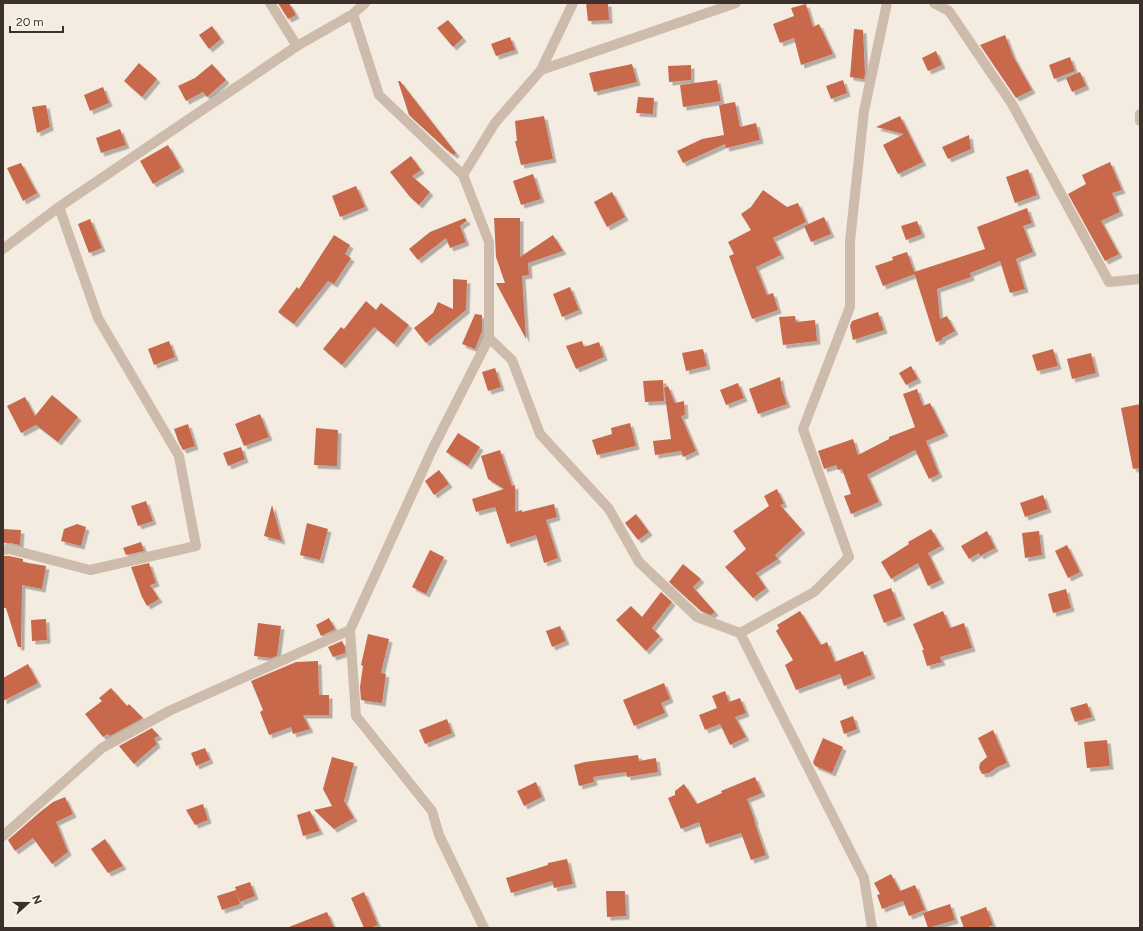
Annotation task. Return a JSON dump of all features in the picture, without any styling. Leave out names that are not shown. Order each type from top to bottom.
[{"type":"street","points":[[270,3],[297,46]]},
{"type":"street","points":[[3,249],[59,207],[297,46],[353,14],[365,3]]},
{"type":"street","points":[[463,175],[495,123],[541,70],[573,3]]},
{"type":"street","points":[[541,70],[736,3]]},
{"type":"street","points":[[740,633],[814,592],[849,556],[802,429],[850,307],[850,241],[864,111],[887,3]]},
{"type":"street","points":[[934,3],[949,10],[1012,104],[1108,282],[1140,279]]},
{"type":"street","points":[[353,14],[379,95],[463,175],[489,242],[489,338],[432,450],[350,630],[356,716],[432,811],[439,835],[484,928]]},
{"type":"street","points":[[1140,114],[1140,121]]},
{"type":"street","points":[[3,550],[9,549],[90,570],[196,546],[179,456],[98,318],[59,207]]},
{"type":"street","points":[[489,338],[512,360],[540,434],[610,509],[639,562],[697,616],[740,633],[864,878],[872,928]]},
{"type":"street","points":[[3,836],[102,748],[169,711],[350,630]]},
{"type":"building","points":[[278,3],[289,3],[296,15],[288,19]]},
{"type":"building","points":[[586,3],[608,3],[609,20],[588,21]]},
{"type":"building","points":[[806,4],[813,27],[819,24],[833,54],[801,65],[794,38],[780,43],[773,24],[794,16],[791,8]]},
{"type":"building","points":[[448,20],[463,38],[453,47],[437,28]]},
{"type":"building","points":[[212,26],[221,39],[209,49],[199,35]]},
{"type":"building","points":[[854,29],[863,30],[864,79],[850,77]]},
{"type":"building","points":[[1005,35],[1013,56],[1032,90],[1016,98],[980,45]]},
{"type":"building","points":[[510,37],[515,50],[496,56],[491,44]]},
{"type":"building","points":[[936,51],[942,65],[928,71],[922,58]]},
{"type":"building","points":[[1070,57],[1075,71],[1054,79],[1049,65]]},
{"type":"building","points":[[139,63],[157,79],[142,97],[124,81]]},
{"type":"building","points":[[212,64],[226,80],[207,97],[203,92],[186,101],[178,86],[195,78]]},
{"type":"building","points":[[632,64],[637,82],[594,92],[589,73]]},
{"type":"building","points":[[691,65],[691,80],[669,82],[668,66]]},
{"type":"building","points":[[1080,72],[1086,86],[1072,92],[1066,78]]},
{"type":"building","points":[[717,80],[721,101],[683,107],[680,85]]},
{"type":"building","points":[[843,80],[847,93],[831,99],[826,86]]},
{"type":"building","points":[[398,81],[400,81],[456,153],[454,155],[409,115]]},
{"type":"building","points":[[103,87],[109,103],[90,111],[84,95]]},
{"type":"building","points":[[638,97],[654,98],[653,114],[636,113]]},
{"type":"building","points":[[735,102],[740,127],[756,123],[760,140],[726,148],[725,144],[683,163],[677,151],[702,139],[724,135],[719,105]]},
{"type":"building","points":[[46,105],[50,127],[37,133],[32,107]]},
{"type":"building","points":[[544,116],[553,159],[521,165],[515,141],[517,141],[515,121]]},
{"type":"building","points":[[900,116],[923,162],[898,174],[883,145],[904,134],[876,127]]},
{"type":"building","points":[[120,129],[126,145],[101,153],[96,138]]},
{"type":"building","points":[[969,135],[971,149],[948,159],[942,147]]},
{"type":"building","points":[[168,145],[181,168],[153,184],[140,161]]},
{"type":"building","points":[[411,156],[421,170],[412,176],[430,192],[419,205],[410,197],[390,172]]},
{"type":"building","points":[[1110,162],[1122,190],[1112,193],[1120,212],[1101,221],[1119,254],[1105,261],[1068,194],[1086,184],[1082,175]]},
{"type":"building","points":[[21,163],[37,193],[23,201],[7,168]]},
{"type":"building","points":[[1028,169],[1037,195],[1015,203],[1006,177]]},
{"type":"building","points":[[533,174],[541,199],[521,205],[513,181]]},
{"type":"building","points":[[356,186],[365,207],[340,217],[332,196]]},
{"type":"building","points":[[763,190],[787,207],[798,203],[806,222],[773,238],[781,255],[756,267],[767,295],[773,293],[778,310],[752,319],[729,256],[734,254],[728,242],[751,230],[741,214],[751,207]]},
{"type":"building","points":[[612,192],[625,217],[607,227],[594,202]]},
{"type":"building","points":[[1027,208],[1032,223],[1023,226],[1033,252],[1016,259],[1025,289],[1010,293],[1000,261],[970,273],[971,277],[937,289],[940,319],[947,316],[955,331],[942,338],[942,340],[936,342],[914,272],[985,249],[977,227]]},
{"type":"building","points":[[824,217],[831,234],[811,242],[804,226]]},
{"type":"building","points":[[465,218],[467,221],[460,226],[466,242],[450,248],[446,238],[418,260],[409,249],[430,232]]},
{"type":"building","points":[[494,218],[520,218],[520,257],[553,235],[563,251],[528,263],[529,275],[522,276],[526,339],[496,283],[505,283],[496,257]]},
{"type":"building","points":[[90,219],[102,248],[89,253],[78,224]]},
{"type":"building","points":[[917,221],[922,234],[906,240],[901,226]]},
{"type":"building","points":[[334,235],[350,245],[345,254],[351,258],[334,284],[328,281],[294,324],[278,312],[297,287],[299,289]]},
{"type":"building","points":[[907,252],[915,274],[883,286],[875,266],[893,260],[892,257]]},
{"type":"building","points":[[453,279],[467,280],[466,310],[426,343],[414,328],[433,313],[438,302],[453,309]]},
{"type":"building","points":[[570,287],[579,310],[562,317],[553,294]]},
{"type":"building","points":[[366,301],[376,310],[381,303],[409,325],[394,344],[374,327],[342,365],[323,349],[341,327],[344,329]]},
{"type":"building","points":[[878,312],[884,330],[853,340],[850,326],[852,321]]},
{"type":"building","points":[[475,314],[482,315],[482,331],[475,349],[462,344]]},
{"type":"building","points":[[795,316],[796,322],[815,320],[817,341],[783,345],[779,317]]},
{"type":"building","points":[[169,341],[175,357],[154,365],[148,349]]},
{"type":"building","points":[[582,341],[584,347],[599,342],[604,357],[576,369],[566,346]]},
{"type":"building","points":[[703,349],[707,366],[686,371],[682,353]]},
{"type":"building","points":[[1053,349],[1058,366],[1037,371],[1032,355]]},
{"type":"building","points":[[1091,353],[1096,373],[1072,379],[1067,359]]},
{"type":"building","points":[[911,366],[918,379],[906,385],[899,373]]},
{"type":"building","points":[[495,368],[501,387],[488,391],[482,372]]},
{"type":"building","points":[[780,377],[782,390],[787,404],[758,414],[749,389]]},
{"type":"building","points":[[663,380],[664,401],[645,402],[643,381]]},
{"type":"building","points":[[738,383],[744,398],[726,405],[720,390]]},
{"type":"building","points":[[668,386],[675,403],[684,401],[685,415],[681,416],[696,451],[683,457],[681,451],[655,455],[653,441],[671,439],[664,388]]},
{"type":"building","points":[[917,389],[923,406],[930,403],[945,433],[926,441],[939,474],[929,479],[915,450],[867,475],[879,502],[851,514],[844,496],[851,494],[842,469],[838,470],[836,465],[824,469],[818,451],[853,439],[858,455],[889,439],[889,437],[915,427],[903,394]]},
{"type":"building","points":[[52,395],[78,417],[58,442],[36,425],[21,433],[7,406],[25,397],[35,416]]},
{"type":"building","points":[[1140,404],[1140,468],[1133,469],[1121,408]]},
{"type":"building","points":[[260,414],[269,437],[244,446],[235,424]]},
{"type":"building","points":[[630,423],[636,446],[597,455],[592,440],[612,434],[611,428]]},
{"type":"building","points":[[188,424],[195,446],[183,450],[174,429]]},
{"type":"building","points":[[316,428],[338,430],[337,466],[314,465]]},
{"type":"building","points":[[458,433],[480,447],[468,466],[446,452]]},
{"type":"building","points":[[241,447],[245,459],[228,466],[223,453]]},
{"type":"building","points":[[500,450],[512,486],[515,485],[515,512],[522,510],[522,512],[554,504],[557,517],[546,520],[558,558],[544,563],[536,535],[507,544],[495,507],[476,512],[472,499],[504,489],[488,479],[481,456]]},
{"type":"building","points":[[439,470],[449,484],[434,495],[425,481]]},
{"type":"building","points":[[777,489],[784,504],[780,505],[802,530],[775,555],[778,559],[756,573],[766,588],[753,598],[725,567],[746,549],[733,531],[769,506],[764,496]]},
{"type":"building","points":[[1043,495],[1048,509],[1025,517],[1020,503]]},
{"type":"building","points":[[146,501],[153,521],[138,526],[131,506]]},
{"type":"building","points":[[272,505],[282,541],[264,536]]},
{"type":"building","points":[[636,514],[649,532],[638,540],[625,523]]},
{"type":"building","points":[[307,523],[328,529],[320,560],[300,555]]},
{"type":"building","points":[[77,524],[86,527],[81,546],[61,541],[64,529]]},
{"type":"building","points":[[3,529],[21,530],[20,545],[3,543]]},
{"type":"building","points":[[931,529],[941,546],[928,553],[941,580],[928,586],[918,563],[891,579],[881,562],[909,544],[908,542]]},
{"type":"building","points":[[987,531],[995,548],[980,556],[979,553],[969,559],[961,546]]},
{"type":"building","points":[[1039,531],[1042,555],[1025,558],[1022,533]]},
{"type":"building","points":[[141,542],[144,551],[126,555],[123,548]]},
{"type":"building","points":[[1067,545],[1080,572],[1068,578],[1055,551]]},
{"type":"building","points":[[430,550],[444,557],[426,594],[412,587]]},
{"type":"building","points":[[4,556],[23,559],[23,562],[46,566],[42,589],[22,585],[21,647],[18,647],[6,608],[3,608]]},
{"type":"building","points":[[149,563],[156,583],[150,585],[159,599],[147,606],[142,597],[131,567]]},
{"type":"building","points":[[683,564],[701,579],[693,587],[715,612],[711,615],[701,611],[669,582]]},
{"type":"building","points":[[891,588],[902,616],[884,623],[873,595]]},
{"type":"building","points":[[1066,589],[1071,608],[1053,613],[1048,594]]},
{"type":"building","points":[[661,592],[672,602],[652,628],[660,636],[646,651],[616,620],[631,606],[642,617]]},
{"type":"building","points":[[800,611],[821,645],[827,642],[835,662],[863,651],[872,675],[844,686],[840,674],[796,690],[785,665],[793,660],[776,631],[779,628],[777,625]]},
{"type":"building","points":[[943,611],[950,628],[964,623],[972,648],[940,657],[942,662],[927,666],[922,650],[924,650],[913,624]]},
{"type":"building","points":[[329,618],[335,629],[321,636],[316,625]]},
{"type":"building","points":[[46,619],[47,640],[32,641],[31,620]]},
{"type":"building","points":[[258,623],[281,626],[277,656],[271,658],[254,656]]},
{"type":"building","points":[[560,626],[566,641],[552,647],[546,631]]},
{"type":"building","points":[[368,634],[389,639],[381,673],[386,674],[382,703],[361,700],[360,687],[363,666],[361,665]]},
{"type":"building","points":[[342,641],[345,647],[345,653],[333,657],[328,647]]},
{"type":"building","points":[[318,661],[319,695],[329,695],[329,715],[303,715],[310,729],[293,734],[291,727],[269,735],[260,712],[263,710],[251,681],[296,662]]},
{"type":"building","points":[[28,664],[38,683],[3,701],[3,678]]},
{"type":"building","points":[[664,683],[670,699],[661,703],[665,713],[634,726],[623,700]]},
{"type":"building","points":[[111,688],[127,706],[129,704],[143,718],[110,736],[108,734],[103,737],[85,714],[102,701],[99,698]]},
{"type":"building","points":[[725,691],[729,702],[740,698],[746,713],[735,717],[746,737],[730,745],[720,724],[705,730],[699,715],[717,708],[712,696]]},
{"type":"building","points":[[1087,703],[1092,717],[1075,722],[1070,708]]},
{"type":"building","points":[[853,716],[857,729],[844,734],[840,721]]},
{"type":"building","points":[[447,719],[452,733],[425,744],[419,730]]},
{"type":"building","points":[[152,728],[159,736],[154,738],[157,744],[134,764],[119,746]]},
{"type":"building","points":[[993,730],[1007,763],[997,767],[989,773],[982,774],[979,768],[980,763],[987,757],[978,738]]},
{"type":"building","points":[[823,738],[843,747],[832,773],[815,766],[813,762]]},
{"type":"building","points":[[1107,740],[1110,766],[1087,768],[1084,742]]},
{"type":"building","points":[[205,748],[210,760],[196,766],[191,753]]},
{"type":"building","points":[[638,755],[639,761],[656,758],[658,772],[627,777],[626,772],[593,777],[594,782],[579,786],[574,765],[585,762]]},
{"type":"building","points":[[332,757],[354,763],[344,801],[354,818],[334,829],[314,810],[332,806],[323,789]]},
{"type":"building","points":[[755,777],[762,793],[747,799],[766,855],[751,860],[741,833],[706,844],[699,822],[681,829],[668,798],[675,795],[675,791],[684,784],[697,804],[722,793],[721,791]]},
{"type":"building","points":[[536,782],[542,797],[524,806],[517,791]]},
{"type":"building","points":[[65,797],[73,814],[56,822],[68,852],[52,864],[33,838],[15,851],[8,840],[53,802]]},
{"type":"building","points":[[203,804],[208,820],[195,825],[186,810]]},
{"type":"building","points":[[310,811],[320,831],[303,836],[297,815]]},
{"type":"building","points":[[105,839],[123,866],[108,873],[91,849]]},
{"type":"building","points":[[567,859],[573,884],[554,888],[552,881],[511,893],[506,878],[548,865],[548,863]]},
{"type":"building","points":[[891,874],[900,891],[915,885],[925,910],[909,916],[903,901],[882,909],[877,895],[880,894],[874,883]]},
{"type":"building","points":[[250,882],[255,896],[240,902],[235,887]]},
{"type":"building","points":[[236,890],[240,904],[222,910],[217,896]]},
{"type":"building","points":[[606,891],[625,891],[626,916],[607,917]]},
{"type":"building","points":[[364,892],[378,925],[370,928],[364,928],[351,898]]},
{"type":"building","points":[[950,904],[955,920],[928,928],[923,913]]},
{"type":"building","points":[[986,907],[993,925],[985,928],[964,928],[960,917]]},
{"type":"building","points":[[327,912],[334,928],[289,928],[289,927]]}]
